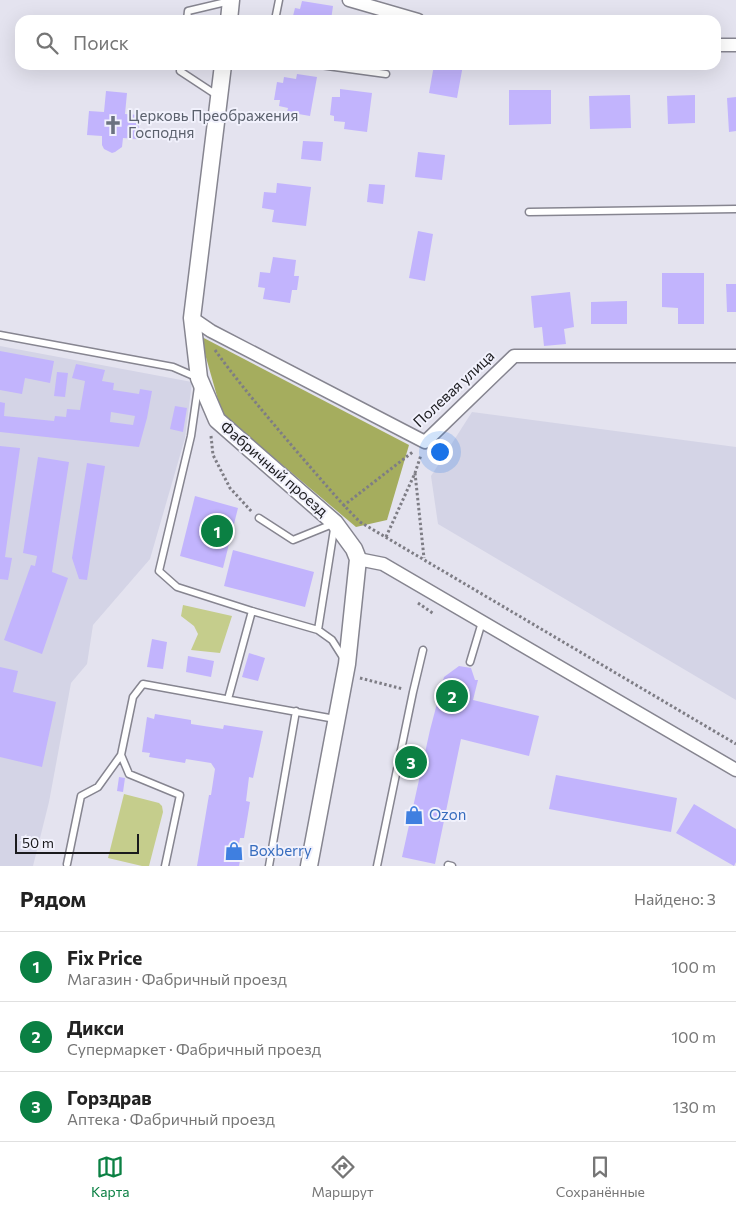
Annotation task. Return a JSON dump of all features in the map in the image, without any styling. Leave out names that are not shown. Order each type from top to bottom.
[{"type":"street","points":[[348,0],[400,15]]},
{"type":"street","points":[[230,15],[231,1]]},
{"type":"street","points":[[721,45],[736,45]]},
{"type":"street","name":"Фабричный проезд","points":[[222,70],[192,318],[199,378],[218,420],[335,523],[354,549],[358,559]]},
{"type":"street","name":"Полевая улица","points":[[192,318],[211,331],[425,442],[514,356],[736,356]]},
{"type":"street","points":[[310,866],[337,719],[351,671],[358,559],[383,564],[736,770]]},
{"type":"lane","points":[[276,15],[279,0]]},
{"type":"lane","points":[[188,15],[188,11],[231,1]]},
{"type":"lane","points":[[180,70],[219,97]]},
{"type":"lane","points":[[357,70],[386,74]]},
{"type":"lane","points":[[529,212],[736,209]]},
{"type":"lane","points":[[0,335],[173,367],[199,378],[190,436],[159,571],[177,587],[318,630],[332,640],[351,671]]},
{"type":"lane","points":[[259,518],[293,540],[335,523]]},
{"type":"lane","points":[[318,630],[335,523]]},
{"type":"lane","points":[[228,699],[252,611]]},
{"type":"lane","points":[[470,662],[482,622]]},
{"type":"lane","points":[[377,866],[412,692],[423,650]]},
{"type":"lane","points":[[67,864],[81,796],[98,787],[122,755],[133,697],[144,684],[337,719]]},
{"type":"lane","points":[[269,866],[296,711]]},
{"type":"lane","points":[[122,755],[129,774],[180,795],[165,866]]},
{"type":"path","points":[[236,380],[343,506],[360,522],[424,558],[736,744]]},
{"type":"path","points":[[210,431],[213,455],[230,488],[259,518]]},
{"type":"path","points":[[386,537],[415,473],[425,442]]},
{"type":"path","points":[[343,506],[425,442]]},
{"type":"path","points":[[415,473],[424,558]]},
{"type":"path","points":[[351,671],[412,692]]},
{"type":"shaded area","points":[[0,346],[192,382],[185,438],[150,559],[93,625],[87,664],[71,683],[49,802],[33,866],[0,866]]},
{"type":"shaded area","points":[[472,412],[736,447],[736,700],[438,524],[431,476]]},
{"type":"green space","points":[[200,336],[409,445],[387,520],[356,527],[222,414]]},
{"type":"green space","points":[[183,605],[232,616],[220,653],[191,650],[198,634],[194,626],[181,616]]},
{"type":"green space","points":[[124,794],[159,803],[162,806],[163,812],[149,866],[108,858]]},
{"type":"building","points":[[302,1],[333,6],[332,15],[293,15],[295,8],[300,9]]},
{"type":"building","points":[[433,70],[462,70],[457,98],[429,93]]},
{"type":"building","points":[[297,74],[317,77],[310,116],[287,112],[288,108],[279,106],[280,100],[274,100],[277,82],[283,83],[284,77],[296,79]]},
{"type":"building","points":[[340,89],[372,93],[367,132],[344,129],[345,122],[334,121],[334,116],[330,115],[332,97],[340,97]]},
{"type":"building","points":[[509,90],[551,90],[551,124],[509,125]]},
{"type":"building","name":"Церковь Преображения Господня","points":[[106,91],[127,93],[125,114],[140,115],[137,139],[123,138],[122,147],[112,153],[104,149],[102,136],[87,135],[89,111],[104,112]]},
{"type":"building","points":[[630,95],[631,128],[590,129],[589,96]]},
{"type":"building","points":[[695,95],[695,123],[668,124],[667,96]]},
{"type":"building","points":[[736,97],[736,131],[729,132],[727,98]]},
{"type":"building","points":[[303,141],[323,142],[321,161],[301,159]]},
{"type":"building","points":[[418,152],[445,155],[442,180],[415,177]]},
{"type":"building","points":[[277,183],[311,187],[306,226],[272,222],[274,210],[262,208],[264,192],[276,193]]},
{"type":"building","points":[[369,184],[385,185],[383,204],[367,202]]},
{"type":"building","points":[[418,231],[433,234],[425,281],[409,278]]},
{"type":"building","points":[[273,257],[296,260],[294,276],[299,276],[297,290],[292,290],[290,303],[263,299],[265,288],[258,287],[260,272],[270,273]]},
{"type":"building","points":[[662,273],[704,273],[704,324],[678,324],[678,308],[662,307]]},
{"type":"building","points":[[726,284],[736,284],[736,312],[727,312]]},
{"type":"building","points":[[570,292],[574,327],[564,329],[566,344],[544,346],[542,327],[534,328],[531,296]]},
{"type":"building","points":[[627,301],[627,324],[591,324],[591,302]]},
{"type":"building","points":[[0,351],[54,361],[50,383],[25,378],[22,394],[0,390]]},
{"type":"building","points":[[76,364],[105,370],[102,381],[114,383],[113,390],[139,394],[140,389],[152,391],[139,447],[0,432],[0,402],[5,403],[4,416],[54,421],[55,416],[66,417],[67,409],[80,410],[85,381],[72,378]],"holes":[[[111,412],[135,416],[133,425],[110,422]]]},
{"type":"building","points":[[57,372],[68,373],[65,397],[54,396]]},
{"type":"building","points":[[175,406],[187,408],[183,432],[170,429]]},
{"type":"building","points":[[0,446],[20,448],[5,557],[12,558],[8,580],[0,579]]},
{"type":"building","points":[[38,457],[69,462],[52,572],[68,578],[42,654],[4,640],[31,565],[35,566],[37,556],[23,553]]},
{"type":"building","points":[[87,463],[105,466],[87,580],[79,579],[72,558]]},
{"type":"building","points":[[195,496],[238,508],[223,568],[180,556]]},
{"type":"building","points":[[233,550],[314,572],[305,607],[224,586]]},
{"type":"building","points":[[152,639],[167,642],[163,669],[147,667]]},
{"type":"building","points":[[249,653],[265,658],[258,681],[242,677]]},
{"type":"building","points":[[188,656],[214,661],[211,677],[186,672]]},
{"type":"building","points":[[459,666],[471,668],[475,680],[478,680],[473,700],[539,716],[529,756],[461,739],[435,864],[402,857],[430,730],[444,677]]},
{"type":"building","points":[[0,667],[18,671],[13,692],[56,702],[42,767],[0,757]]},
{"type":"building","points":[[155,714],[191,720],[191,724],[223,729],[224,725],[263,731],[253,778],[249,777],[246,801],[250,802],[244,838],[240,838],[237,854],[241,855],[239,866],[197,866],[215,769],[211,763],[186,759],[185,763],[149,757],[150,753],[142,752],[147,717],[154,719]]},
{"type":"building","points":[[556,775],[677,798],[671,832],[549,809]]},
{"type":"building","points":[[119,777],[125,778],[123,792],[117,791]]},
{"type":"building","points":[[694,804],[736,829],[736,862],[734,866],[676,833]]},
{"type":"place","name":"Церковь Преображения Господня","points":[[113,125]]},
{"type":"place","name":"Fix Price","points":[[217,531]]},
{"type":"place","name":"Дикси","points":[[452,696]]},
{"type":"place","name":"Горздрав","points":[[411,762]]},
{"type":"place","name":"Ozon","points":[[414,815]]},
{"type":"place","name":"Boxberry","points":[[234,851]]}]
